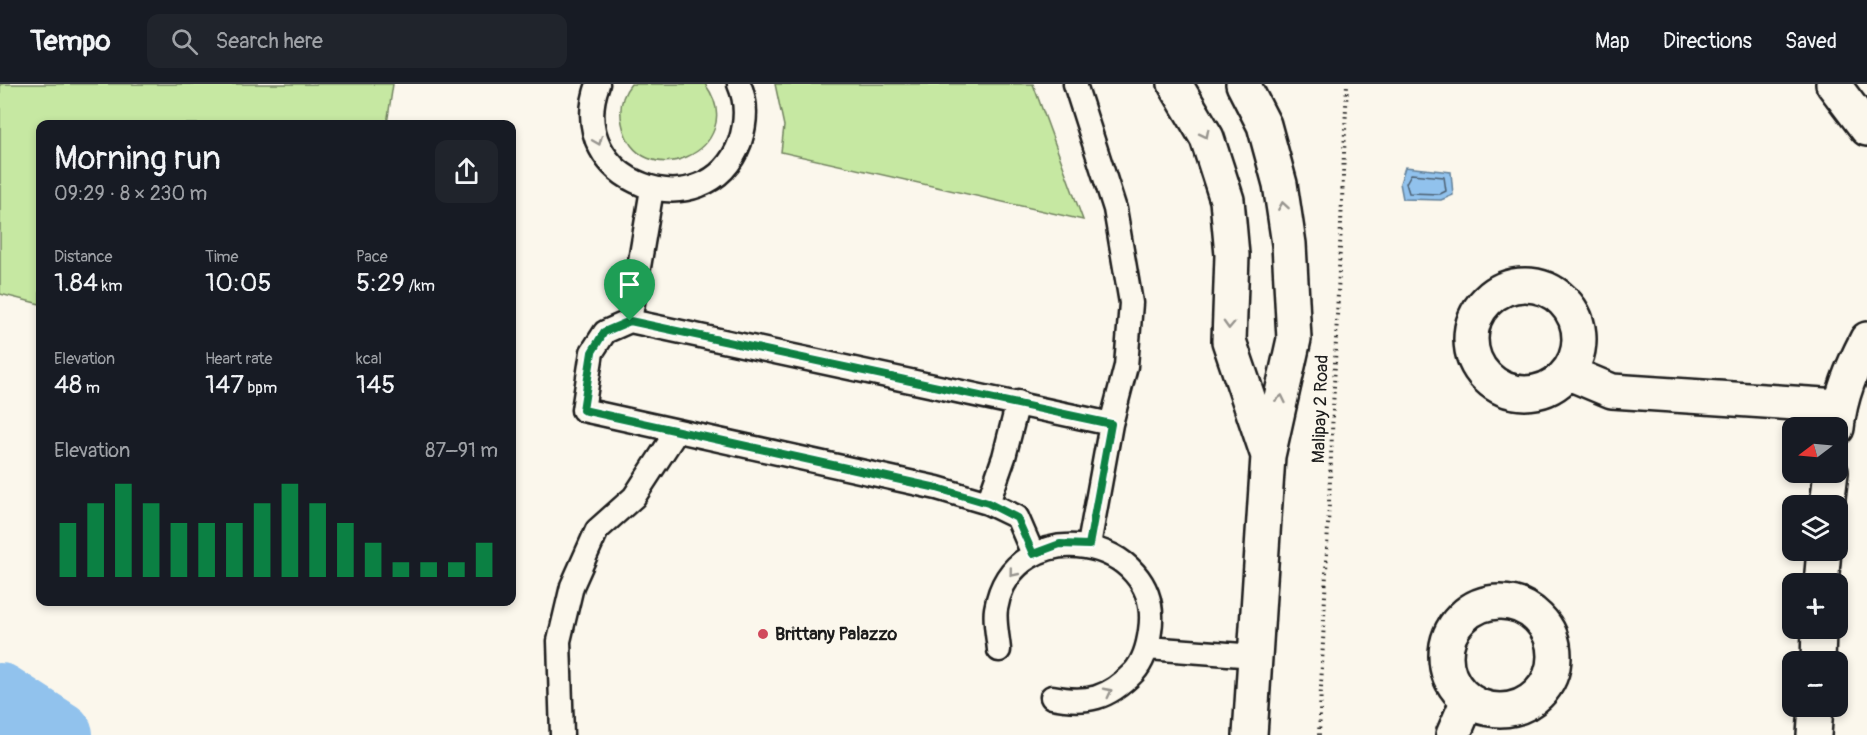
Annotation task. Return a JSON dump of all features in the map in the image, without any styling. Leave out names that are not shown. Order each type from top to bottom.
[{"type":"street","points":[[1175,84],[1208,138],[1227,200],[1232,255],[1229,341],[1268,456]]},
{"type":"street","points":[[1244,84],[1264,125],[1280,184],[1289,244],[1294,339],[1268,456],[1250,735]]},
{"type":"street","points":[[1264,125],[1266,84]]},
{"type":"street","points":[[1833,84],[1867,129]]},
{"type":"street","points":[[1569,373],[1612,391],[1838,417],[1854,364],[1867,339]]},
{"type":"street","points":[[1453,735],[1468,700]]},
{"type":"street","points":[[1814,735],[1815,717]]},
{"type":"lane","points":[[598,84],[591,117],[595,137],[604,155],[617,171],[633,182],[652,189],[672,191],[692,187],[711,178],[726,165],[737,149],[744,130],[745,110],[739,84]]},
{"type":"lane","points":[[1075,84],[1116,208],[1131,303],[1126,366],[1111,424],[1089,545]]},
{"type":"lane","points":[[630,321],[652,189]]},
{"type":"lane","points":[[1033,554],[1017,518],[988,503],[937,488],[583,410],[592,352],[604,332],[630,321],[1018,402],[1111,424]]},
{"type":"lane","points":[[988,503],[1004,457],[1018,402]]},
{"type":"lane","points":[[562,735],[559,641],[572,586],[597,530],[634,497],[677,431]]},
{"type":"lane","points":[[999,650],[995,610],[1002,588],[1015,569],[1033,554],[1060,544],[1089,545],[1114,555],[1134,573],[1147,596],[1152,622],[1148,648],[1137,669],[1120,686],[1100,697],[1077,702],[1052,697]]},
{"type":"lane","points":[[1148,648],[1255,656]]},
{"type":"path","name":"Malipay 2 Road","points":[[1319,735],[1347,84]]},
{"type":"green space","points":[[0,84],[393,84],[388,120],[36,120],[36,303],[0,294]]},
{"type":"green space","points":[[631,84],[705,84],[716,108],[714,129],[704,145],[687,157],[668,161],[648,158],[632,146],[622,123],[621,113],[623,97]]},
{"type":"green space","points":[[775,84],[1033,84],[1083,220],[781,152],[784,126]]},
{"type":"water","points":[[1405,167],[1451,172],[1453,195],[1441,200],[1403,199],[1400,183]]},
{"type":"waterway","points":[[0,697],[59,735]]},
{"type":"place","name":"Brittany Palazzo","points":[[763,634]]},
{"type":"route","points":[[630,321],[1018,402],[1111,424],[1089,545],[1060,544],[1033,554],[1017,518],[988,503],[937,488],[583,410],[592,352],[604,332],[630,321]]}]
